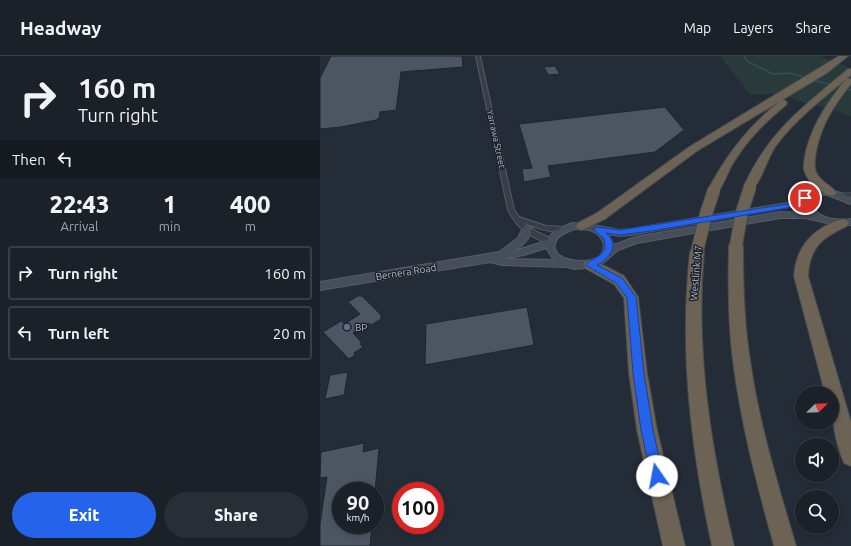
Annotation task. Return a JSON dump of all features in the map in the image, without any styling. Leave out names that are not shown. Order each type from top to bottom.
[{"type":"highway","name":"Westlink M7","points":[[723,546],[702,439],[696,386],[693,338],[693,296],[700,232],[714,190],[734,153],[745,138],[772,106],[844,56]]},
{"type":"highway","points":[[785,546],[767,483],[744,385],[736,311],[736,245],[742,212],[750,186],[760,164],[772,145],[800,115],[851,72]]},
{"type":"highway","points":[[835,194],[816,180],[810,171],[812,147],[820,121],[851,79]]},
{"type":"highway","points":[[582,226],[601,216],[693,149],[772,106]]},
{"type":"highway","points":[[847,222],[825,231],[813,242],[804,257],[801,271],[805,292],[849,449]]},
{"type":"highway","points":[[590,265],[619,280],[631,297],[638,373],[647,430],[674,546]]},
{"type":"main road","points":[[597,229],[607,238],[610,243],[610,249],[603,259],[590,265],[573,266],[565,264],[552,254],[550,250],[550,242],[553,237],[563,229],[572,226],[582,226],[620,232],[644,230],[787,206],[799,203],[815,192],[835,194],[851,201]]},
{"type":"main road","points":[[805,198],[804,202],[806,207],[818,217]]},
{"type":"main road","points":[[607,254],[615,248],[634,240],[780,215],[799,214],[818,217],[830,221],[847,222]]},
{"type":"main road","points":[[502,254],[523,240],[526,235],[527,228]]},
{"type":"main road","name":"Bernera Road","points":[[320,286],[492,258],[502,254],[524,252],[550,242]]},
{"type":"main road","name":"Bernera Road","points":[[492,258],[502,262],[565,264]]},
{"type":"street","name":"Yarrawa Street","points":[[478,56],[511,210],[520,224],[544,240],[550,242]]},
{"type":"street","points":[[518,219],[545,228],[563,229]]},
{"type":"lane","points":[[835,194],[851,195]]},
{"type":"shaded area","points":[[720,56],[820,56],[851,68],[851,116],[777,94],[749,94]]},
{"type":"building","points":[[331,56],[462,56],[463,67],[401,72],[396,110],[380,112],[379,118],[376,120],[341,127],[320,129],[320,78]]},
{"type":"building","points":[[555,66],[560,74],[548,75],[544,67]]},
{"type":"building","points":[[665,107],[684,130],[655,152],[548,166],[551,177],[524,182],[522,169],[532,168],[519,124]]},
{"type":"building","name":"BP","points":[[358,296],[362,296],[381,315],[381,319],[371,325],[368,323],[353,333],[362,343],[360,344],[363,347],[354,353],[355,355],[349,359],[323,332],[341,321],[345,324],[360,314],[348,302]]},
{"type":"building","points":[[527,307],[534,345],[425,365],[426,324]]},
{"type":"building","points":[[348,372],[344,395],[325,399],[330,375]]},
{"type":"building","points":[[364,443],[363,452],[379,448],[376,482],[332,482],[332,534],[371,534],[370,546],[320,546],[320,524],[327,477],[320,478],[321,452]]},
{"type":"waterway","points":[[744,56],[747,61],[773,74],[790,73],[807,78]]},
{"type":"waterway","points":[[813,80],[851,90]]},
{"type":"place","name":"BP","points":[[347,327]]},
{"type":"route","points":[[657,476],[647,430],[638,373],[634,330],[634,309],[627,289],[619,280],[590,265],[603,259],[610,249],[610,243],[607,238],[597,229],[610,232],[620,232],[651,228],[787,206],[799,203],[805,198]]}]
